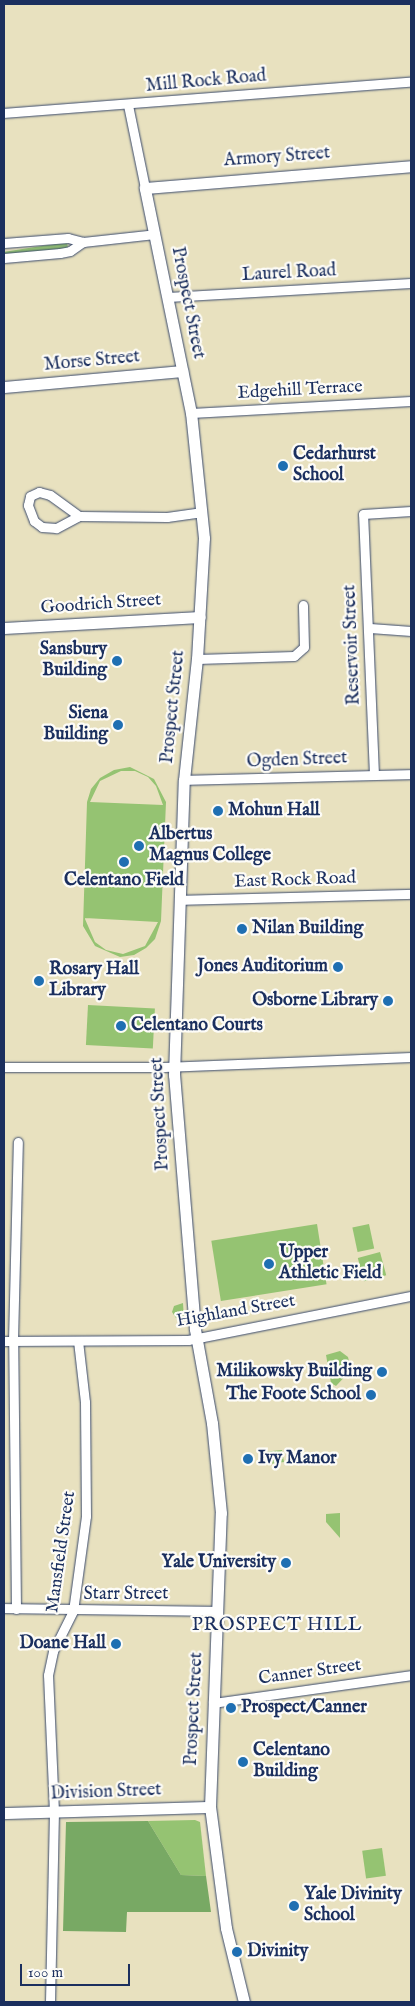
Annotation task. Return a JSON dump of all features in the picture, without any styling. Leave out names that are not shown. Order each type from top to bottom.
[{"type":"main road","name":"Armory Street","points":[[146,188],[411,166]]},
{"type":"main road","name":"Prospect Street","points":[[146,188],[191,413],[204,555],[197,659],[184,780],[175,1066],[197,1338],[212,1422],[220,1496],[218,1611],[210,1807],[226,1928],[244,2002]]},
{"type":"main road","name":"Morse Street","points":[[4,387],[182,371]]},
{"type":"main road","name":"Goodrich Street","points":[[4,628],[200,616]]},
{"type":"main road","name":"Division Street","points":[[4,1813],[210,1807]]},
{"type":"street","name":"Mill Rock Road","points":[[4,113],[411,82]]},
{"type":"street","name":"Prospect Street","points":[[128,105],[146,188]]},
{"type":"street","points":[[4,243],[68,238],[83,242],[155,234]]},
{"type":"street","points":[[4,258],[60,254],[70,251],[83,242]]},
{"type":"street","name":"Laurel Road","points":[[168,297],[411,283]]},
{"type":"street","name":"Edgehill Terrace","points":[[191,413],[411,401]]},
{"type":"street","points":[[79,516],[46,494],[36,493],[29,499],[31,516],[47,529],[61,527],[79,516],[166,517],[201,512]]},
{"type":"street","name":"Reservoir Street","points":[[374,775],[370,628],[363,514],[411,511]]},
{"type":"street","points":[[197,659],[294,656],[304,647],[303,605]]},
{"type":"street","points":[[370,628],[411,631]]},
{"type":"street","name":"Ogden Street","points":[[184,780],[411,774]]},
{"type":"street","name":"East Rock Road","points":[[179,900],[411,894]]},
{"type":"street","points":[[4,1066],[175,1066],[411,1057]]},
{"type":"street","points":[[16,1609],[8,1341],[18,1142]]},
{"type":"street","name":"Highland Street","points":[[8,1341],[197,1338],[411,1296]]},
{"type":"street","name":"Mansfield Street","points":[[50,2002],[54,1812],[48,1675],[53,1652],[73,1611],[87,1498],[85,1402],[78,1341]]},
{"type":"street","name":"Starr Street","points":[[4,1608],[73,1611],[218,1611]]},
{"type":"street","name":"Canner Street","points":[[213,1703],[411,1675]]},
{"type":"green space","points":[[67,242],[68,248],[6,258],[5,252]]},
{"type":"green space","name":"Celentano Field","points":[[130,767],[154,779],[166,802],[161,921],[155,939],[146,948],[134,955],[120,957],[95,946],[83,926],[87,802],[91,789],[100,778],[114,770]],"holes":[[[121,771],[135,771],[148,777],[156,786],[163,805],[90,802],[100,781]],[[85,918],[158,922],[145,946],[123,954],[106,950],[95,942]]]},
{"type":"green space","name":"Celentano Courts","points":[[88,1005],[155,1009],[153,1048],[86,1045]]},
{"type":"green space","name":"Upper Athletic Field","points":[[317,1224],[327,1284],[221,1301],[211,1241]]},
{"type":"green space","points":[[369,1224],[374,1248],[358,1252],[352,1228]]},
{"type":"green space","points":[[380,1252],[386,1275],[364,1281],[358,1258]]},
{"type":"green space","points":[[183,1303],[184,1320],[176,1318],[172,1312],[174,1306]]},
{"type":"green space","points":[[340,1351],[348,1357],[351,1370],[336,1386],[331,1383],[326,1355]]},
{"type":"green space","points":[[282,1450],[284,1462],[262,1465],[262,1452]]},
{"type":"green space","points":[[340,1513],[340,1538],[326,1522],[326,1514]]},
{"type":"green space","points":[[195,1820],[200,1822],[206,1876],[181,1875],[148,1821]]},
{"type":"green space","points":[[148,1821],[181,1875],[206,1876],[211,1912],[127,1912],[126,1932],[63,1931],[66,1822]]},
{"type":"green space","points":[[382,1848],[386,1876],[366,1879],[362,1851]]},
{"type":"place","name":"Cedarhurst School","points":[[283,466]]},
{"type":"place","name":"Sansbury Building","points":[[117,661]]},
{"type":"place","name":"Siena Building","points":[[118,725]]},
{"type":"place","name":"Mohun Hall","points":[[218,811]]},
{"type":"place","name":"Albertus Magnus College","points":[[139,846]]},
{"type":"place","name":"Celentano Field","points":[[124,862]]},
{"type":"place","name":"Nilan Building","points":[[242,929]]},
{"type":"place","name":"Jones Auditorium","points":[[338,967]]},
{"type":"place","name":"Rosary Hall Library","points":[[39,981]]},
{"type":"place","name":"Osborne Library","points":[[388,1001]]},
{"type":"place","name":"Celentano Courts","points":[[121,1026]]},
{"type":"place","name":"Upper Athletic Field","points":[[269,1264]]},
{"type":"place","name":"Milikowsky Building","points":[[382,1372]]},
{"type":"place","name":"The Foote School","points":[[371,1395]]},
{"type":"place","name":"Ivy Manor","points":[[248,1459]]},
{"type":"place","name":"Yale University","points":[[286,1563]]},
{"type":"place","name":"Doane Hall","points":[[116,1644]]},
{"type":"place","name":"Prospect/Canner","points":[[231,1708]]},
{"type":"place","name":"Celentano Building","points":[[243,1762]]},
{"type":"place","name":"Yale Divinity School","points":[[294,1906]]},
{"type":"place","name":"Divinity","points":[[237,1952]]},
{"type":"district","name":"PROSPECT HILL","points":[[277,1626]]}]
